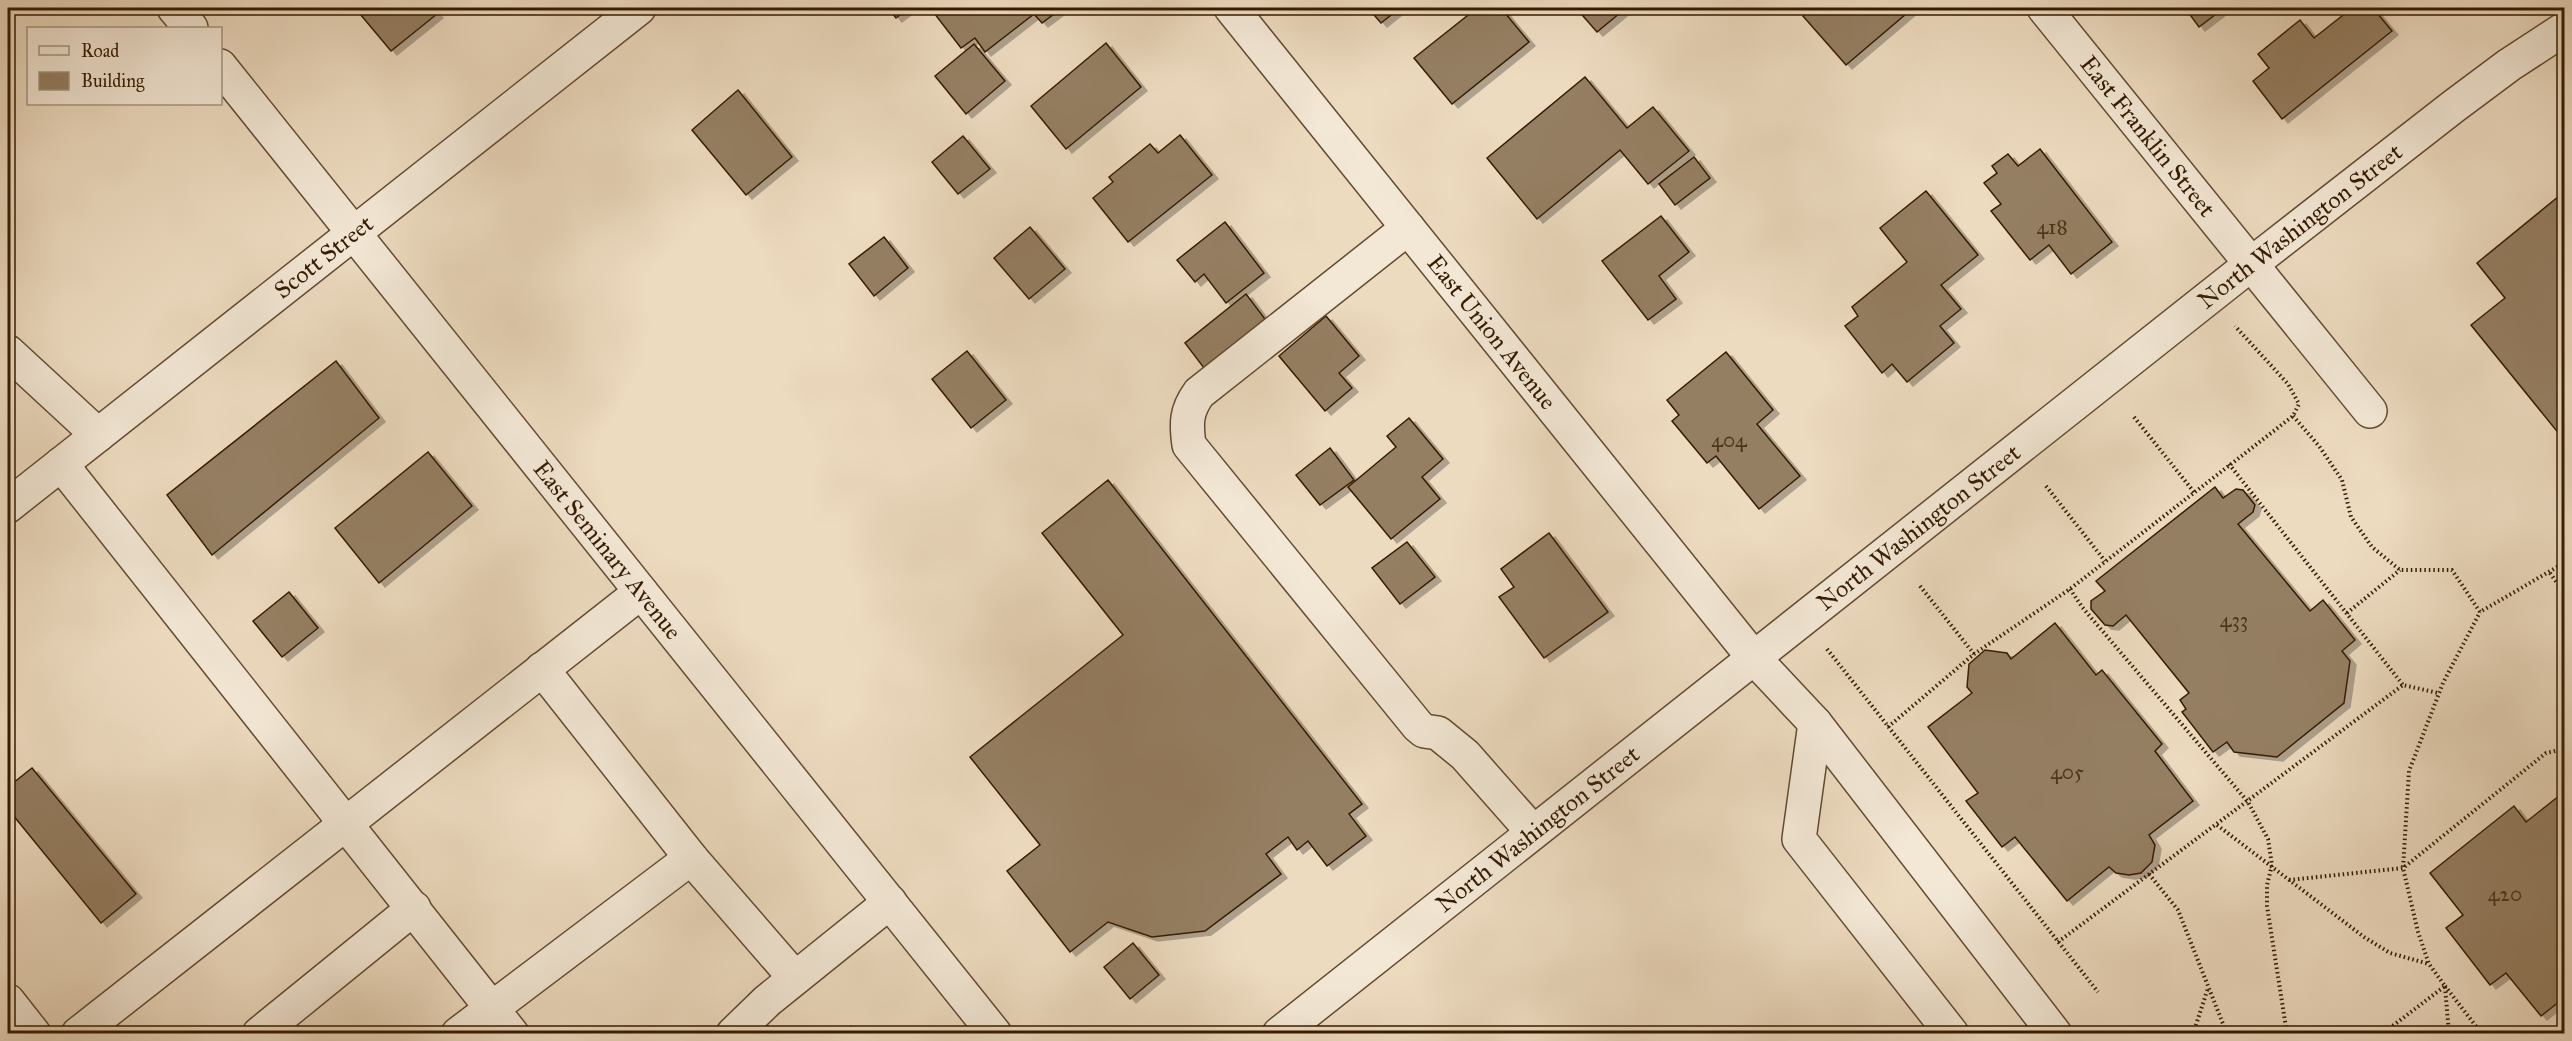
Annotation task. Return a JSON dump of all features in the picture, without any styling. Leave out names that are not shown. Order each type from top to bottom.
[{"type":"street","points":[[174,8],[190,27]]},
{"type":"street","name":"Scott Street","points":[[8,506],[639,8]]},
{"type":"street","name":"East Union Avenue","points":[[1231,8],[1753,657],[1815,723],[2055,1034]]},
{"type":"street","name":"East Franklin Street","points":[[2044,8],[2370,411]]},
{"type":"street","name":"North Washington Street","points":[[1279,1034],[2250,265],[2454,106],[2509,65],[2565,29]]},
{"type":"street","name":"East Seminary Avenue","points":[[222,69],[995,1034]]},
{"type":"street","points":[[1408,228],[1199,393],[1189,407],[1186,423],[1189,445],[1418,726],[1424,731],[1438,733],[1465,755],[1533,832]]},
{"type":"street","points":[[8,352],[98,435]]},
{"type":"street","points":[[61,464],[512,1034]]},
{"type":"street","points":[[78,1034],[641,592]]},
{"type":"street","points":[[542,669],[691,858],[795,978]]},
{"type":"street","points":[[1815,723],[1799,839],[1952,1034]]},
{"type":"street","points":[[458,1034],[691,858]]},
{"type":"street","points":[[734,1034],[767,1000],[890,902]]},
{"type":"street","points":[[259,1034],[414,908]]},
{"type":"street","points":[[8,1001],[34,1034]]},
{"type":"path","points":[[1888,727],[1974,654],[2070,589],[2293,416],[2300,404],[2288,384],[2211,298]]},
{"type":"path","points":[[2293,416],[2319,446],[2342,480],[2351,517],[2372,547],[2400,570],[2452,570],[2480,612]]},
{"type":"path","points":[[2134,417],[2194,492]]},
{"type":"path","points":[[2229,464],[2403,685],[2439,693]]},
{"type":"path","points":[[2046,486],[2104,561]]},
{"type":"path","points":[[2481,1034],[2430,964],[2418,932],[2403,868],[2409,771],[2439,693],[2480,612],[2565,563]]},
{"type":"path","points":[[2347,614],[2400,570]]},
{"type":"path","points":[[2550,573],[2565,593]]},
{"type":"path","points":[[1920,586],[1974,654]]},
{"type":"path","points":[[2070,589],[2082,608],[2248,802],[2268,839],[2272,865],[2267,885],[2267,906],[2287,1034]]},
{"type":"path","points":[[1826,647],[2098,992]]},
{"type":"path","points":[[2058,942],[2403,685]]},
{"type":"path","points":[[2289,880],[2403,868],[2546,753],[2565,749]]},
{"type":"path","points":[[2217,825],[2364,937],[2390,952],[2430,964]]},
{"type":"path","points":[[2149,873],[2178,910],[2227,1034]]},
{"type":"path","points":[[2382,1034],[2445,986]]},
{"type":"path","points":[[2445,986],[2449,1034]]},
{"type":"path","points":[[2193,1034],[2208,987]]},
{"type":"building","points":[[355,8],[432,8],[437,14],[391,51]]},
{"type":"building","points":[[888,8],[909,8],[896,18]]},
{"type":"building","points":[[941,8],[1062,8],[1042,23],[1034,14],[985,52],[975,38],[961,48],[934,13]]},
{"type":"building","points":[[1368,8],[1400,8],[1381,23]]},
{"type":"building","points":[[1477,8],[1501,8],[1529,42],[1452,104],[1414,58]]},
{"type":"building","points":[[1576,8],[1626,8],[1597,32]]},
{"type":"building","points":[[1813,8],[1913,8],[1846,65],[1803,16]]},
{"type":"building","points":[[2185,8],[2224,8],[2199,27]]},
{"type":"building","points":[[2352,8],[2373,8],[2392,31],[2282,119],[2253,81],[2269,68],[2258,54],[2300,20],[2314,38]]},
{"type":"building","points":[[1106,43],[1141,87],[1066,149],[1031,106]]},
{"type":"building","points":[[974,44],[1005,81],[966,114],[935,76]]},
{"type":"building","points":[[1585,77],[1627,128],[1653,107],[1689,151],[1648,184],[1620,150],[1537,219],[1487,158]]},
{"type":"building","points":[[738,90],[792,157],[746,195],[692,130]]},
{"type":"building","points":[[1180,135],[1212,175],[1128,242],[1093,198],[1113,182],[1109,177],[1150,144],[1158,153]]},
{"type":"building","points":[[963,136],[990,169],[958,194],[932,162]]},
{"type":"building","points":[[2040,149],[2112,242],[2071,274],[2049,245],[2030,260],[1991,211],[2001,204],[1984,183],[1997,173],[1992,166],[2008,154],[2018,166]]},
{"type":"building","points":[[1694,157],[1710,178],[1675,205],[1659,184]]},
{"type":"building","points":[[1926,191],[1978,255],[1941,285],[1961,309],[1940,326],[1954,343],[1907,382],[1892,364],[1882,373],[1845,326],[1858,316],[1852,307],[1907,262],[1880,228]]},
{"type":"building","points":[[2564,192],[2564,440],[2471,325],[2505,298],[2477,263]]},
{"type":"building","points":[[1661,216],[1689,252],[1659,276],[1676,299],[1648,320],[1602,261]]},
{"type":"building","points":[[1225,222],[1264,273],[1226,303],[1204,274],[1195,282],[1177,260]]},
{"type":"building","points":[[1030,227],[1065,269],[1029,299],[994,258]]},
{"type":"building","points":[[884,237],[908,268],[874,296],[849,264]]},
{"type":"building","points":[[1246,294],[1265,319],[1204,368],[1185,343]]},
{"type":"building","points":[[1326,316],[1359,356],[1339,373],[1352,388],[1325,411],[1279,356]]},
{"type":"building","points":[[967,351],[1006,400],[971,428],[932,379]]},
{"type":"building","points":[[1726,352],[1773,410],[1757,424],[1800,476],[1759,509],[1716,456],[1707,463],[1672,421],[1679,415],[1667,400]]},
{"type":"building","points":[[336,361],[379,418],[212,555],[167,495]]},
{"type":"building","points":[[1409,418],[1443,459],[1422,477],[1440,499],[1391,539],[1348,487],[1396,447],[1387,436]]},
{"type":"building","points":[[1330,448],[1354,480],[1320,505],[1296,475]]},
{"type":"building","points":[[428,452],[472,506],[379,583],[335,528]]},
{"type":"building","points":[[1108,480],[1362,804],[1349,814],[1366,836],[1327,866],[1308,841],[1297,850],[1288,837],[1266,854],[1281,874],[1205,931],[1152,937],[1108,922],[1070,952],[1007,871],[1040,845],[970,757],[1123,635],[1042,533]]},
{"type":"building","points":[[2215,487],[2223,498],[2236,489],[2243,490],[2255,505],[2253,512],[2238,524],[2310,611],[2323,600],[2355,640],[2342,651],[2350,661],[2344,703],[2277,757],[2234,752],[2227,742],[2213,752],[2182,712],[2186,709],[2180,700],[2189,693],[2126,615],[2113,626],[2105,625],[2091,609],[2091,601],[2105,591],[2096,581]]},
{"type":"building","points":[[1549,533],[1608,612],[1544,658],[1499,597],[1514,587],[1501,569]]},
{"type":"building","points":[[1407,542],[1435,577],[1400,604],[1372,568]]},
{"type":"building","points":[[289,592],[318,628],[282,657],[253,621]]},
{"type":"building","points":[[2055,623],[2096,675],[2102,670],[2162,744],[2155,751],[2193,801],[2149,835],[2155,845],[2152,862],[2141,873],[2129,875],[2116,873],[2109,867],[2067,901],[2015,837],[2002,847],[1966,801],[1978,793],[1928,727],[1972,693],[1967,687],[1969,664],[1985,650],[2007,653],[2011,659]]},
{"type":"building","points":[[32,768],[136,894],[101,923],[8,809],[8,787]]},
{"type":"building","points":[[2564,792],[2564,998],[2541,1016],[2506,973],[2490,985],[2446,928],[2463,915],[2430,873],[2514,806],[2526,822]]},
{"type":"building","points":[[1133,943],[1159,975],[1130,999],[1104,967]]},
{"type":"building","points":[[851,1026],[856,1034],[841,1034]]}]
